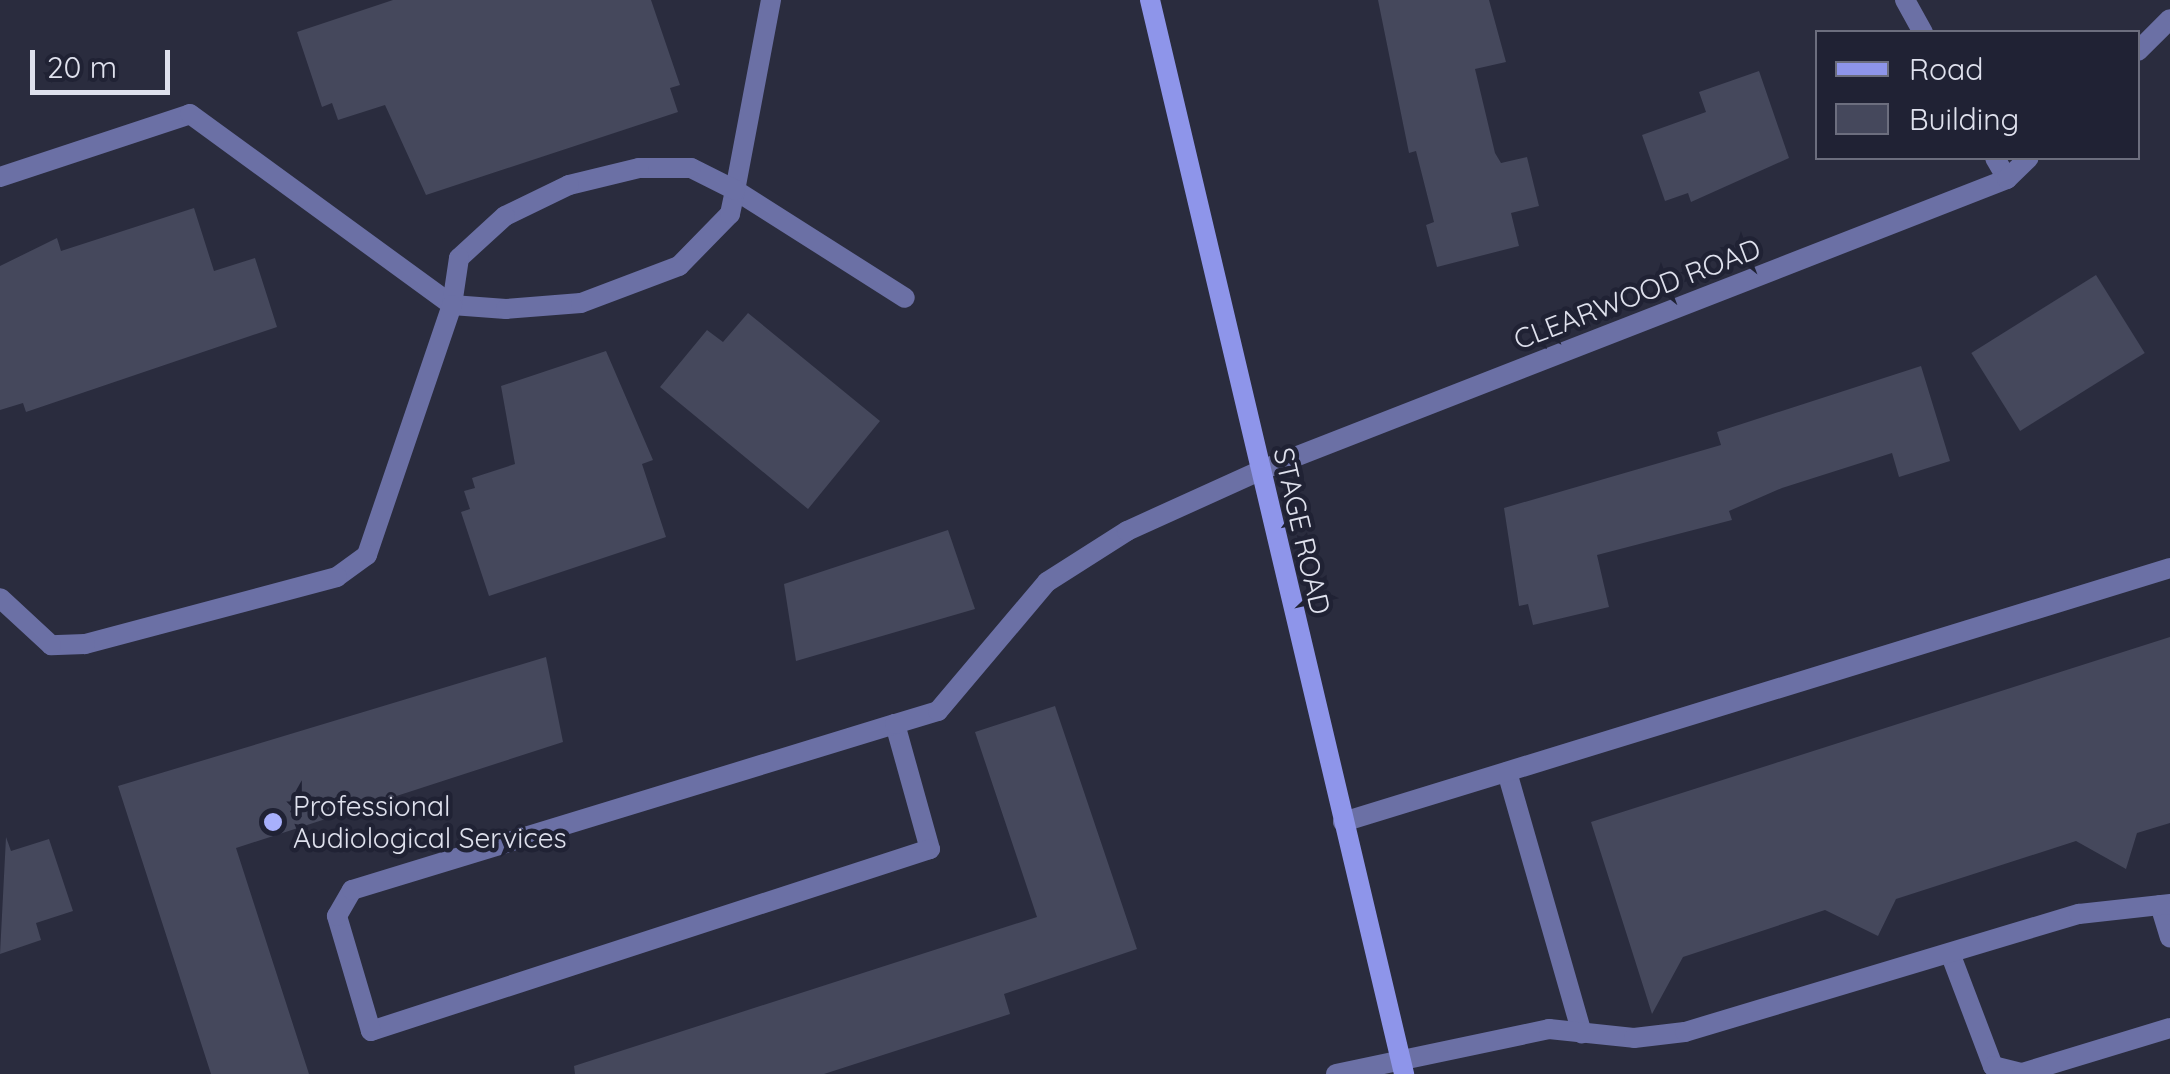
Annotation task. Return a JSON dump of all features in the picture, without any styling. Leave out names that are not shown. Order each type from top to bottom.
[{"type":"main road","name":"STAGE ROAD","points":[[1150,0],[1403,1068]]},
{"type":"street","points":[[0,177],[190,114],[452,305],[581,303],[641,285],[679,266],[730,214],[770,0]]},
{"type":"street","points":[[1904,0],[1922,30]]},
{"type":"street","points":[[2140,49],[2170,19]]},
{"type":"street","points":[[1996,160],[2007,179]]},
{"type":"street","name":"CLEARWOOD ROAD","points":[[895,724],[930,849],[371,1032],[336,916],[352,890],[895,724],[938,711],[1047,582],[1127,531],[1259,471],[2007,179],[2027,160]]},
{"type":"street","points":[[0,598],[50,644],[85,644],[336,577],[367,555],[452,305],[459,258],[504,216],[568,186],[639,168],[691,168],[735,190],[905,298]]},
{"type":"street","points":[[1343,822],[2170,568]]},
{"type":"street","points":[[1507,772],[1582,1032]]},
{"type":"street","points":[[1336,1074],[1403,1068],[1550,1030],[1685,1032],[2078,914],[2165,905],[2170,938]]},
{"type":"street","points":[[1950,953],[1994,1066],[2022,1073],[2170,1028]]},
{"type":"building","points":[[393,0],[651,0],[680,85],[670,88],[678,112],[426,195],[385,105],[338,120],[332,103],[322,107],[297,32]]},
{"type":"building","points":[[1378,0],[1489,0],[1506,62],[1475,69],[1495,153],[1501,163],[1527,157],[1539,206],[1511,213],[1519,246],[1437,267],[1426,225],[1434,222],[1416,151],[1409,153]]},
{"type":"building","points":[[1759,71],[1789,158],[1691,202],[1688,193],[1665,201],[1642,135],[1706,112],[1699,92]]},
{"type":"building","points":[[194,208],[214,271],[255,258],[277,327],[26,412],[23,403],[0,410],[0,266],[57,238],[61,251]]},
{"type":"building","points":[[2096,275],[2145,353],[2020,431],[1971,353]]},
{"type":"building","points":[[748,313],[880,421],[808,509],[660,387],[707,330],[723,342]]},
{"type":"building","points":[[606,351],[653,460],[642,464],[666,537],[489,596],[461,512],[470,509],[464,491],[475,488],[472,478],[515,464],[501,386]]},
{"type":"building","points":[[1921,366],[1950,461],[1899,477],[1892,453],[1782,488],[1729,511],[1732,520],[1597,555],[1609,607],[1533,625],[1528,604],[1519,606],[1504,508],[1721,445],[1717,432]]},
{"type":"building","points":[[948,530],[975,609],[796,661],[784,584]]},
{"type":"building","points":[[2170,637],[2170,823],[2137,833],[2126,869],[2076,841],[1896,899],[1878,936],[1825,910],[1683,957],[1652,1014],[1591,822]]},
{"type":"building","points":[[546,657],[563,742],[236,848],[309,1074],[211,1074],[118,786]]},
{"type":"building","points":[[1055,706],[1137,949],[1004,994],[1010,1014],[824,1074],[575,1074],[574,1066],[1037,917],[975,732]]},
{"type":"building","points":[[6,837],[11,851],[49,839],[73,911],[36,923],[41,940],[0,954]]},
{"type":"place","name":"Professional Audiological Services","points":[[273,822]]}]
